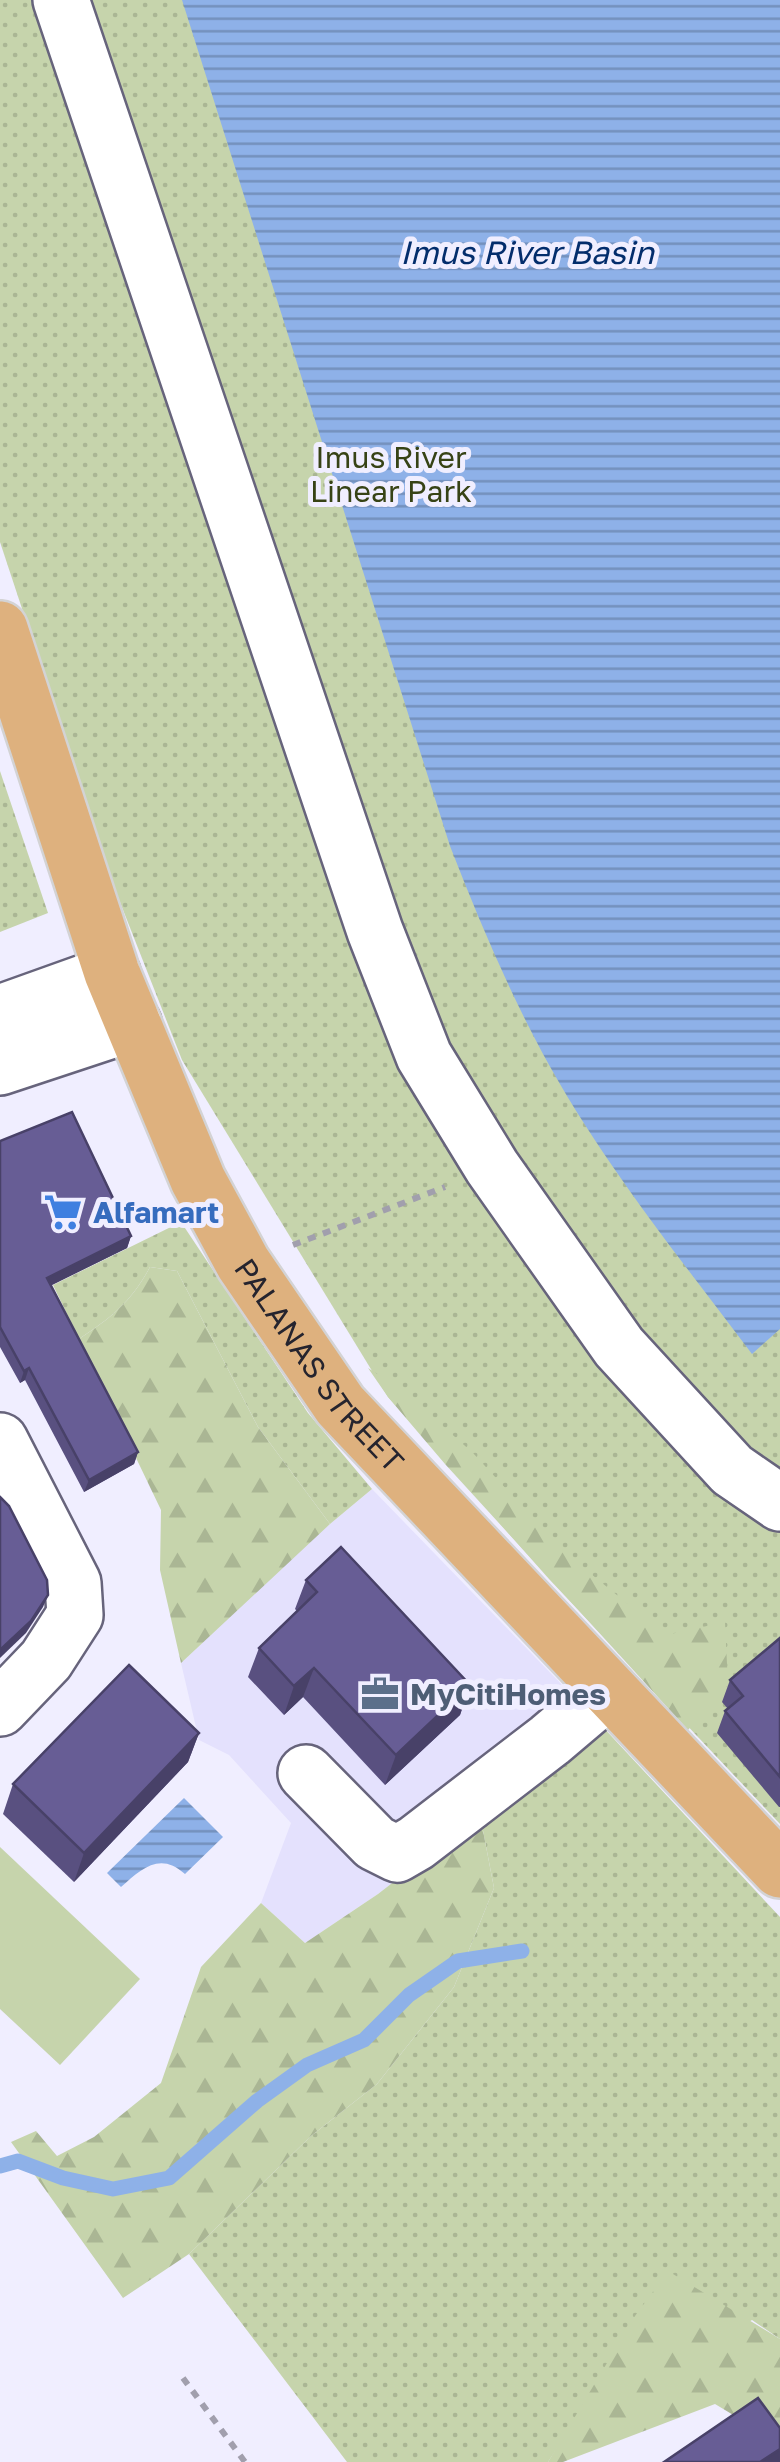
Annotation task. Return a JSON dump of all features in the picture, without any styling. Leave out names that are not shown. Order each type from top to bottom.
[{"type":"main road","name":"PALANAS STREET","points":[[0,629],[112,973],[198,1180],[243,1263],[340,1404],[780,1870]]},
{"type":"street","points":[[61,0],[374,931],[424,1056],[492,1167],[619,1347],[732,1470],[780,1503]]},
{"type":"street","points":[[0,1014],[112,973]]},
{"type":"street","points":[[0,1067],[133,1024]]},
{"type":"street","points":[[0,1441],[73,1583],[75,1614],[46,1660],[0,1708]]},
{"type":"street","points":[[306,1773],[375,1843],[397,1854],[416,1844],[609,1690]]},
{"type":"path","points":[[243,1263],[364,1220],[492,1167]]},
{"type":"path","points":[[183,2378],[245,2462]]},
{"type":"shaded area","name":"MyCitiHomes","points":[[372,1489],[601,1725],[378,1894],[305,1943],[261,1903],[291,1823],[229,1755],[199,1740],[181,1663],[312,1539]]},
{"type":"green space","name":"Imus River Linear Park","points":[[0,0],[780,0],[780,1824],[549,1579],[388,1397],[182,1060],[114,887],[0,542]]},
{"type":"green space","points":[[0,771],[48,913],[0,932]]},
{"type":"green space","points":[[181,1222],[308,1413],[372,1489],[330,1524],[258,1427],[177,1271],[150,1267],[120,1308],[79,1339],[53,1285]]},
{"type":"green space","points":[[150,1267],[177,1271],[258,1427],[330,1524],[181,1663],[160,1570],[161,1510],[79,1339],[120,1308]]},
{"type":"green space","points":[[368,1368],[401,1389],[473,1453],[564,1552],[666,1635],[725,1622],[728,1685],[688,1730],[445,1464]]},
{"type":"green space","points":[[601,1725],[780,1917],[780,2339],[752,2320],[567,2433],[548,2462],[347,2462],[189,2254],[311,2136],[377,2084],[454,1987],[494,1888],[480,1815]]},
{"type":"green space","points":[[480,1815],[494,1888],[454,1987],[377,2084],[311,2136],[189,2254],[123,2298],[11,2142],[36,2131],[57,2156],[94,2137],[161,2083],[201,1967],[261,1903],[305,1943],[378,1894]]},
{"type":"green space","points":[[0,1847],[140,1979],[60,2065],[0,2009]]},
{"type":"green space","points":[[668,2271],[780,2339],[780,2443],[715,2404],[563,2462],[548,2462],[635,2316]]},
{"type":"water","name":"Imus River Basin","points":[[182,0],[780,0],[780,1329],[752,1354],[642,1208],[566,1094],[530,1029],[482,926],[450,846]]},
{"type":"water","points":[[184,1798],[223,1837],[185,1874],[159,1863],[143,1869],[121,1887],[107,1873]]},
{"type":"building","points":[[72,1112],[131,1236],[47,1278],[138,1452],[89,1480],[29,1368],[24,1371],[0,1327],[0,1141]]},
{"type":"building","points":[[0,1497],[9,1506],[47,1580],[48,1595],[31,1621],[0,1650]]},
{"type":"building","points":[[341,1547],[470,1685],[396,1755],[314,1668],[294,1686],[259,1648],[317,1592],[306,1580]]},
{"type":"building","points":[[780,1638],[780,1777],[725,1711],[743,1696],[730,1680]]},
{"type":"building","points":[[129,1665],[199,1733],[84,1853],[13,1784]]},
{"type":"building","points":[[758,2398],[780,2428],[780,2449],[760,2462],[664,2462]]},
{"type":"waterway","points":[[0,2166],[18,2161],[63,2178],[113,2189],[169,2178],[257,2101],[307,2065],[364,2040],[409,1995],[458,1961],[522,1951]]},
{"type":"place","name":"Alfamart","points":[[63,1212]]},
{"type":"place","name":"MyCitiHomes","points":[[380,1694]]}]
